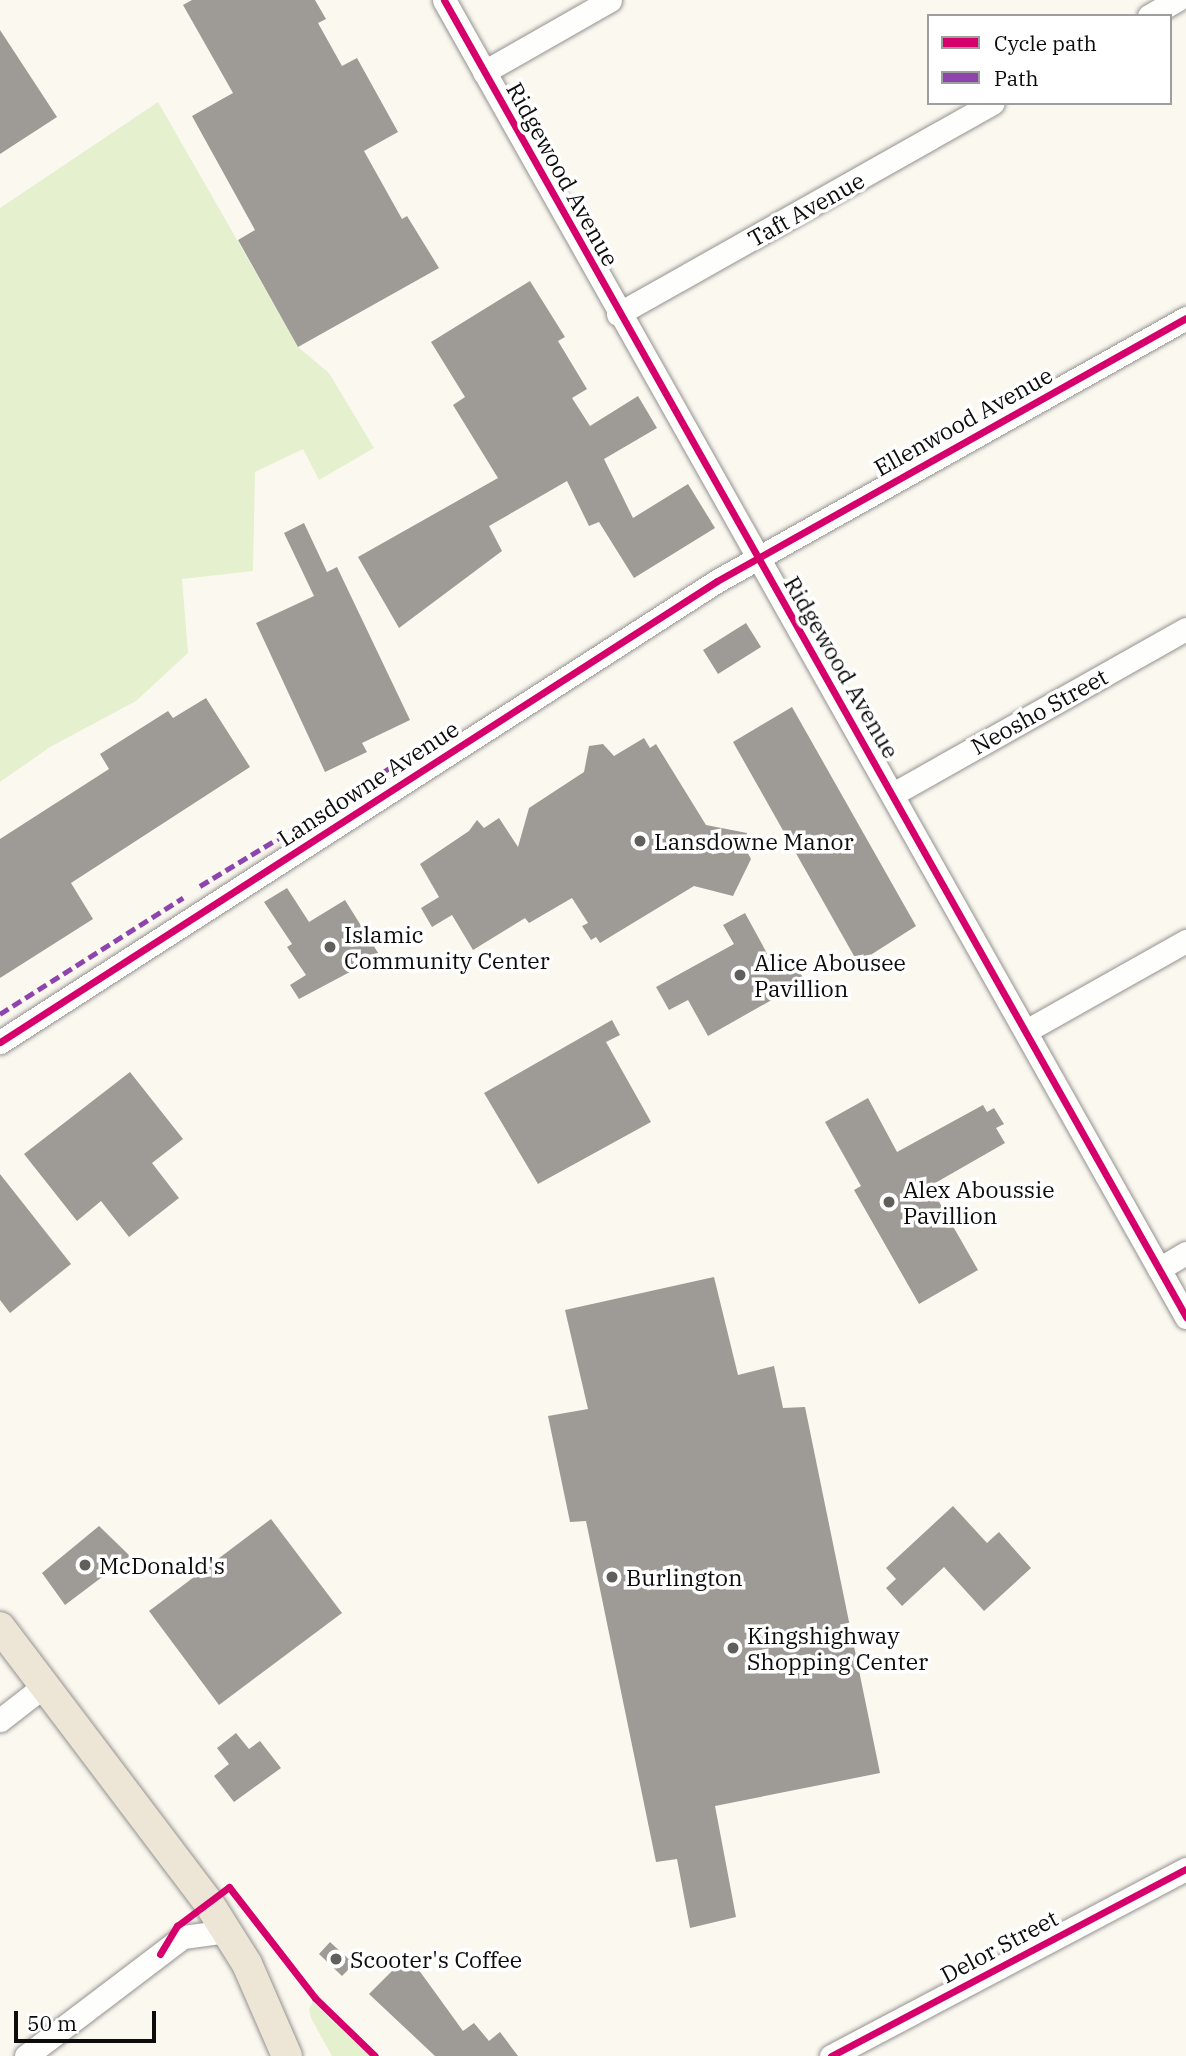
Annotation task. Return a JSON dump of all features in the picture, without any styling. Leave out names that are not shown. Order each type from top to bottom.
[{"type":"main road","points":[[0,1627],[227,1931],[265,2001],[287,2056]]},
{"type":"street","name":"Ridgewood Avenue","points":[[444,0],[618,314],[893,794],[1186,1317]]},
{"type":"street","points":[[484,72],[610,0]]},
{"type":"street","points":[[1152,14],[1177,0]]},
{"type":"street","name":"Taft Avenue","points":[[618,314],[989,105]]},
{"type":"street","name":"Ellenwood Avenue","points":[[758,559],[1186,318]]},
{"type":"street","name":"Lansdowne Avenue","points":[[0,1042],[758,559]]},
{"type":"street","name":"Neosho Street","points":[[893,794],[1186,629]]},
{"type":"street","points":[[1027,1031],[1186,941]]},
{"type":"street","points":[[1159,1269],[1186,1253]]},
{"type":"street","points":[[0,1720],[44,1686]]},
{"type":"street","name":"Delor Street","points":[[831,2056],[1186,1869]]},
{"type":"street","points":[[26,2056],[183,1937],[227,1931]]},
{"type":"green space","points":[[158,102],[299,348],[329,373],[374,448],[319,480],[303,449],[255,472],[253,571],[182,579],[188,653],[136,701],[50,747],[0,782],[0,208]]},
{"type":"green space","points":[[313,2002],[370,2056],[332,2056],[311,2018],[309,2009]]},
{"type":"building","points":[[192,0],[315,0],[326,19],[318,23],[342,66],[357,58],[398,132],[364,151],[402,219],[407,216],[439,268],[298,347],[238,240],[255,230],[192,116],[233,93],[183,5]]},
{"type":"building","points":[[0,30],[57,117],[0,154]]},
{"type":"building","points":[[530,281],[565,337],[558,341],[587,389],[572,398],[590,426],[638,396],[657,428],[604,459],[633,518],[688,484],[715,528],[634,578],[599,522],[589,526],[567,481],[489,526],[502,551],[399,628],[358,557],[498,478],[453,405],[465,397],[431,342]]},
{"type":"building","points":[[304,523],[327,572],[337,567],[410,720],[362,743],[367,752],[325,772],[256,623],[314,596],[284,533]]},
{"type":"building","points":[[746,623],[761,647],[718,674],[703,650]]},
{"type":"building","points":[[206,698],[250,767],[71,883],[93,919],[0,978],[0,839],[109,769],[100,754],[168,711],[173,718]]},
{"type":"building","points":[[792,707],[916,926],[858,963],[733,742]]},
{"type":"building","name":"Lansdowne Manor","points":[[644,738],[650,748],[656,744],[706,825],[747,833],[744,846],[751,859],[733,896],[694,886],[600,943],[596,937],[591,940],[582,926],[588,923],[572,898],[529,923],[525,918],[473,950],[452,915],[432,927],[421,908],[439,897],[420,864],[469,831],[477,820],[484,828],[499,818],[518,847],[529,808],[584,772],[589,746],[603,744],[614,756]]},
{"type":"building","points":[[287,888],[309,922],[345,900],[380,956],[299,999],[290,985],[306,975],[287,947],[292,944],[264,902]]},
{"type":"building","name":"Alice Abousee Pavillion","points":[[745,913],[775,968],[792,959],[805,981],[708,1036],[688,1000],[669,1010],[656,987],[734,944],[723,925]]},
{"type":"building","points":[[612,1020],[620,1035],[606,1042],[651,1122],[538,1184],[484,1093]]},
{"type":"building","points":[[130,1072],[183,1139],[152,1163],[179,1198],[129,1237],[101,1201],[77,1221],[24,1154]]},
{"type":"building","name":"Alex Aboussie Pavillion","points":[[868,1098],[897,1152],[983,1105],[987,1112],[994,1108],[1004,1124],[996,1128],[1005,1143],[930,1186],[978,1270],[919,1304],[854,1190],[861,1186],[825,1122]]},
{"type":"building","points":[[0,1174],[71,1264],[10,1313],[0,1300]]},
{"type":"building","name":"Kingshighway Shopping Center","points":[[714,1277],[738,1375],[774,1366],[783,1408],[805,1407],[880,1773],[715,1806],[736,1917],[690,1928],[677,1859],[656,1862],[586,1521],[570,1522],[548,1416],[588,1409],[565,1310]]},
{"type":"building","points":[[953,1506],[987,1543],[999,1532],[1031,1568],[984,1611],[944,1567],[902,1606],[886,1588],[896,1579],[886,1568]]},
{"type":"building","points":[[271,1519],[342,1613],[219,1705],[149,1611]]},
{"type":"building","name":"McDonald's","points":[[99,1526],[130,1556],[65,1605],[42,1573]]},
{"type":"building","points":[[236,1733],[249,1749],[260,1741],[281,1768],[234,1802],[214,1776],[229,1764],[217,1748]]},
{"type":"building","name":"Scooter's Coffee","points":[[330,1942],[354,1964],[342,1976],[319,1954]]},
{"type":"building","points":[[408,1955],[463,2031],[474,2023],[489,2041],[500,2032],[518,2056],[435,2056],[369,1994]]},
{"type":"marked path","points":[[331,806],[445,732]]},
{"type":"marked path","points":[[200,886],[307,821]]},
{"type":"marked path","points":[[0,1014],[183,898]]},
{"type":"cycle path","points":[[444,0],[1186,1317]]},
{"type":"cycle path","points":[[0,1042],[717,581],[1186,318]]},
{"type":"cycle path","points":[[831,2056],[1186,1869]]},
{"type":"cycle path","points":[[160,1954],[177,1926],[229,1887],[315,1998],[375,2056]]},
{"type":"place","name":"Lansdowne Manor","points":[[640,841]]},
{"type":"place","name":"Islamic Community Center","points":[[330,947]]},
{"type":"place","name":"Alice Abousee Pavillion","points":[[740,975]]},
{"type":"place","name":"Alex Aboussie Pavillion","points":[[889,1202]]},
{"type":"place","name":"McDonald's","points":[[85,1565]]},
{"type":"place","name":"Burlington","points":[[612,1577]]},
{"type":"place","name":"Kingshighway Shopping Center","points":[[733,1648]]},
{"type":"place","name":"Scooter's Coffee","points":[[336,1959]]}]
